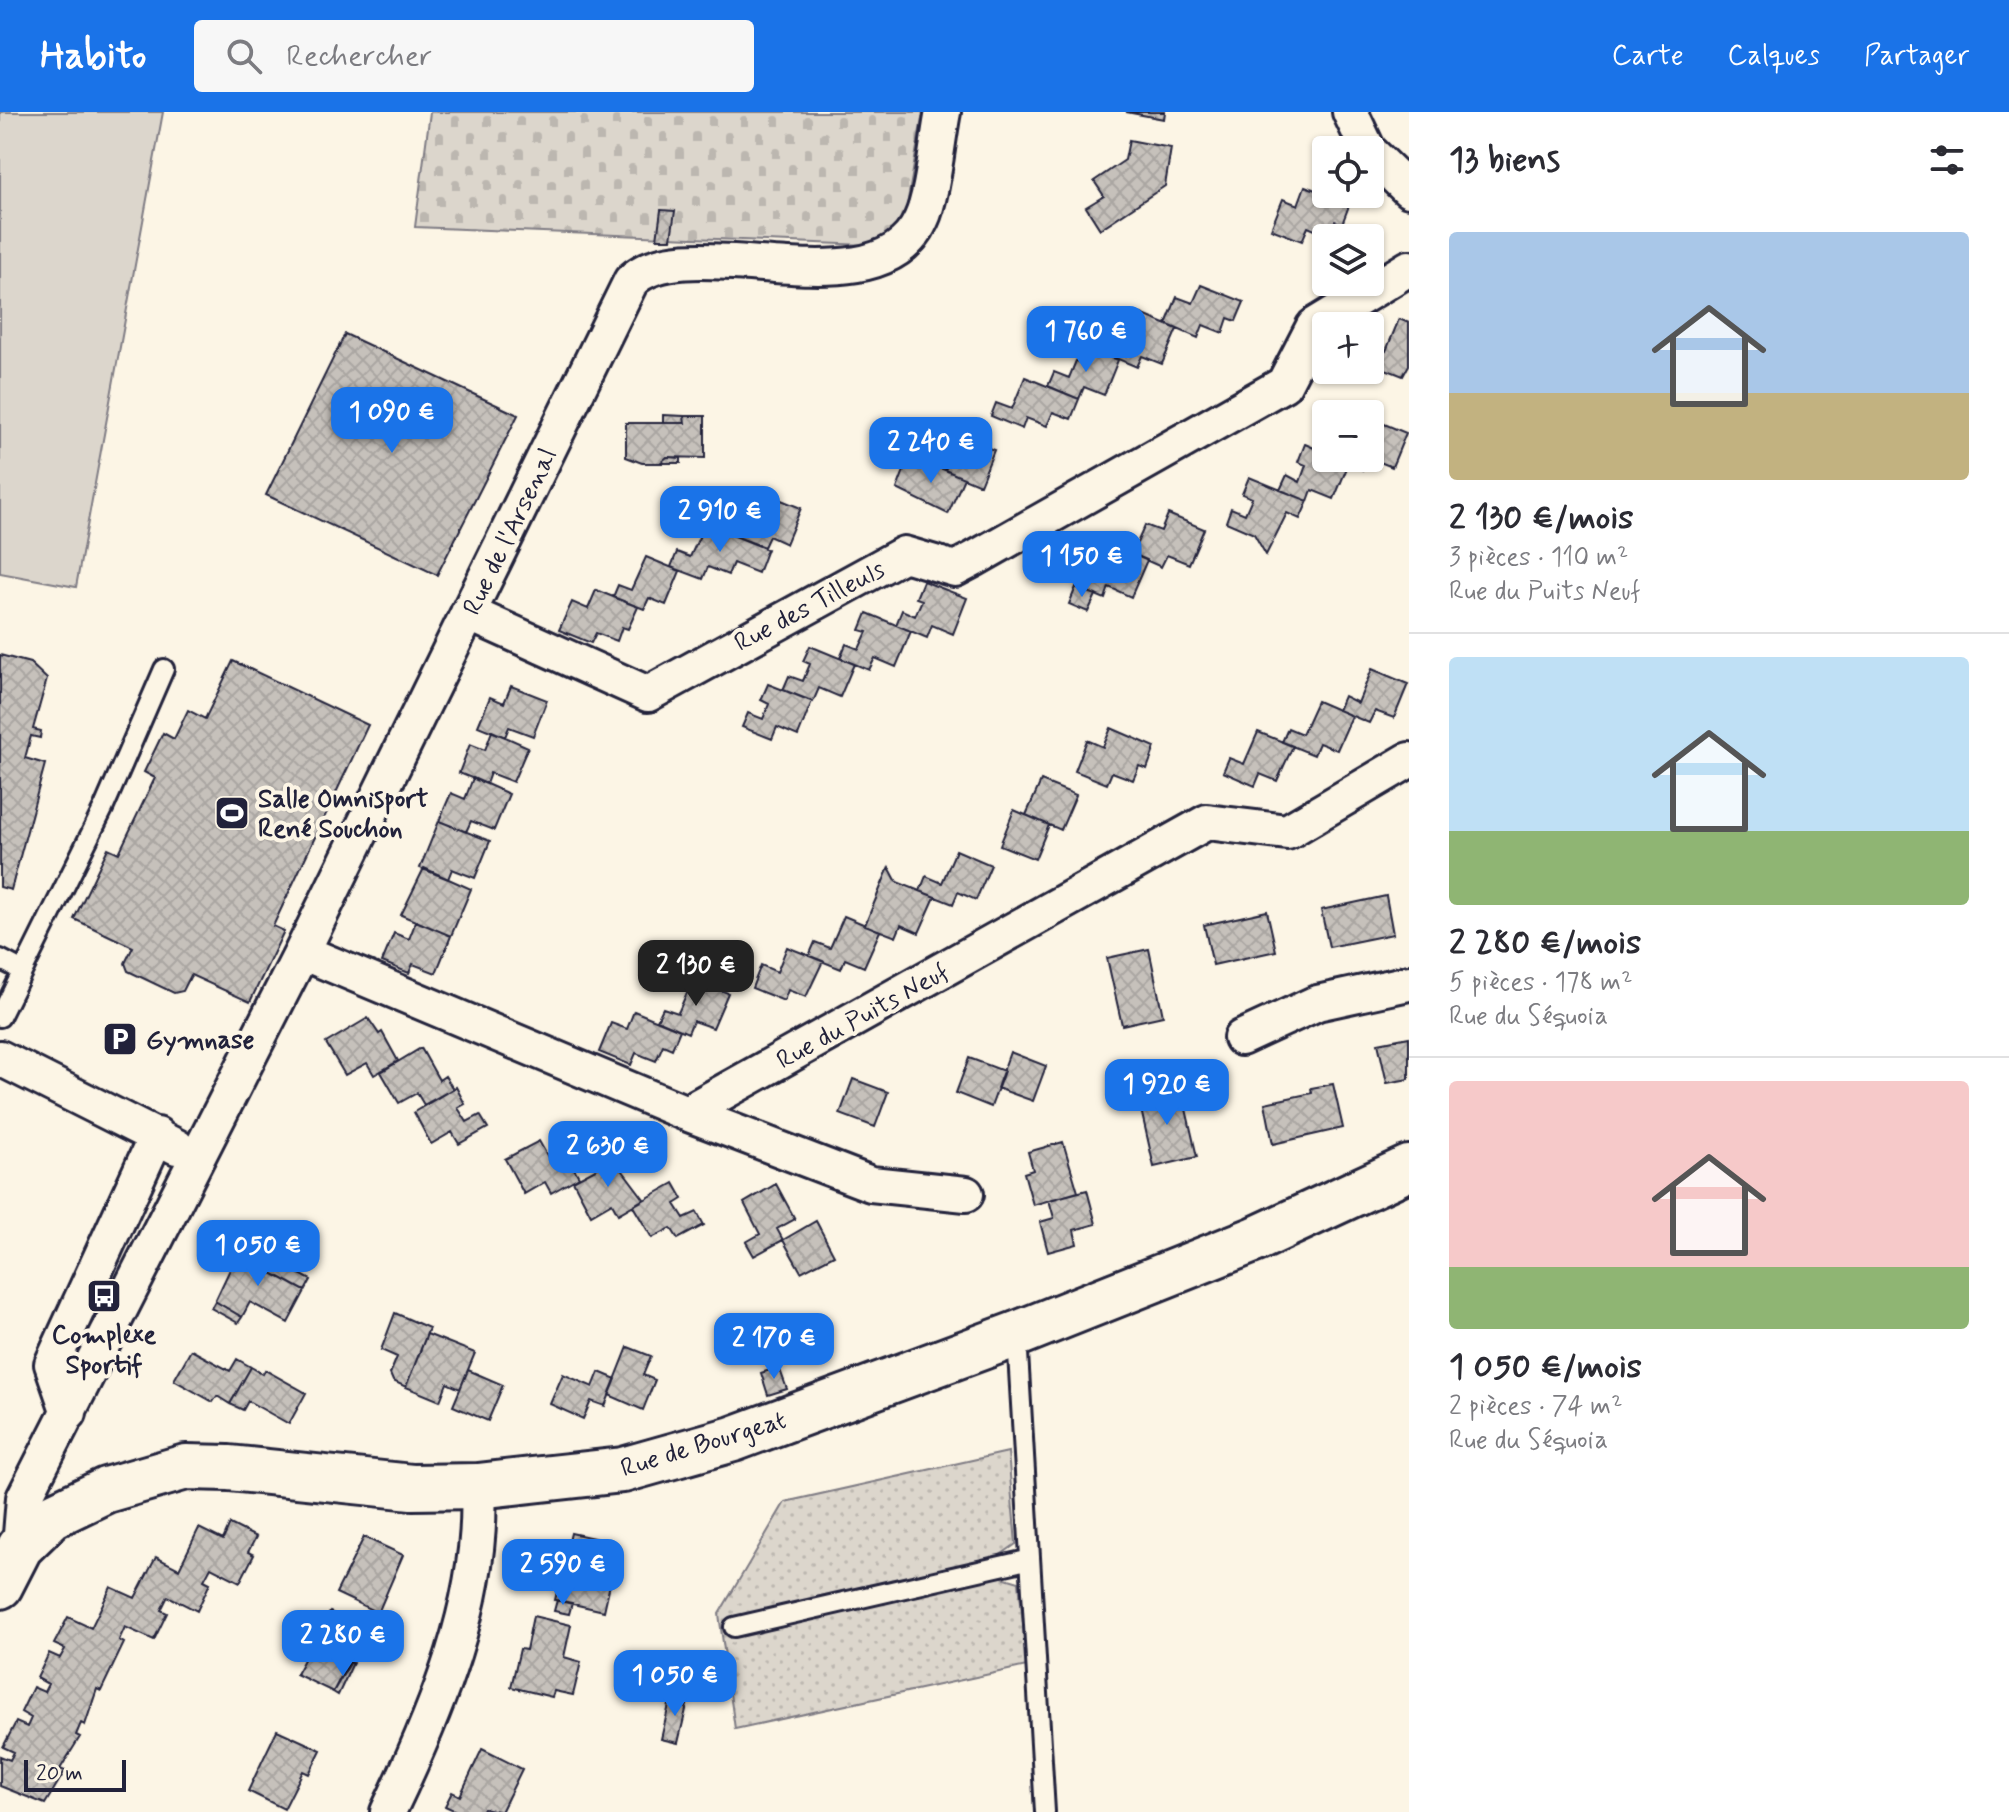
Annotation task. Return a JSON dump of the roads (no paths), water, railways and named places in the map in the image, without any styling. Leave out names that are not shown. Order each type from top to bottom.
[{"type":"street","name":"Rue de l'Arsenal","points":[[20,1547],[24,1498],[302,952],[631,281],[643,270],[683,262],[797,266],[871,263],[907,243],[922,219],[943,112]]},
{"type":"street","points":[[1350,112],[1362,136]]},
{"type":"street","points":[[1384,166],[1409,190]]},
{"type":"street","name":"Rue des Tilleuls","points":[[468,613],[648,694],[904,554],[955,569],[965,564],[1284,384],[1314,326],[1409,268]]},
{"type":"street","name":"Rue du Puits Neuf","points":[[686,1113],[1207,822],[1287,832],[1409,760]]},
{"type":"street","points":[[302,952],[686,1113],[871,1184],[966,1194]]},
{"type":"street","points":[[1241,1038],[1317,1003],[1409,983]]},
{"type":"street","points":[[0,1058],[157,1135],[195,1158]]},
{"type":"street","points":[[69,1413],[52,1364],[157,1135]]},
{"type":"street","name":"Rue de Bourgeat","points":[[0,1586],[20,1547],[52,1516],[106,1490],[186,1467],[229,1468],[412,1487],[478,1486],[623,1470],[733,1439],[1017,1334],[1256,1239],[1409,1168]]},
{"type":"street","points":[[388,1812],[443,1679],[470,1597],[479,1536],[478,1486]]},
{"type":"lane","points":[[0,1017],[104,807],[164,669]]},
{"type":"lane","points":[[0,959],[21,970]]},
{"type":"lane","points":[[1017,1334],[1027,1560],[1045,1812]]},
{"type":"lane","points":[[734,1627],[1027,1560]]},
{"type":"place","name":"Salle Omnisport René Souchon","points":[[232,813]]},
{"type":"place","name":"Gymnase","points":[[120,1039]]},
{"type":"place","name":"Complexe Sportif","points":[[104,1296]]}]
